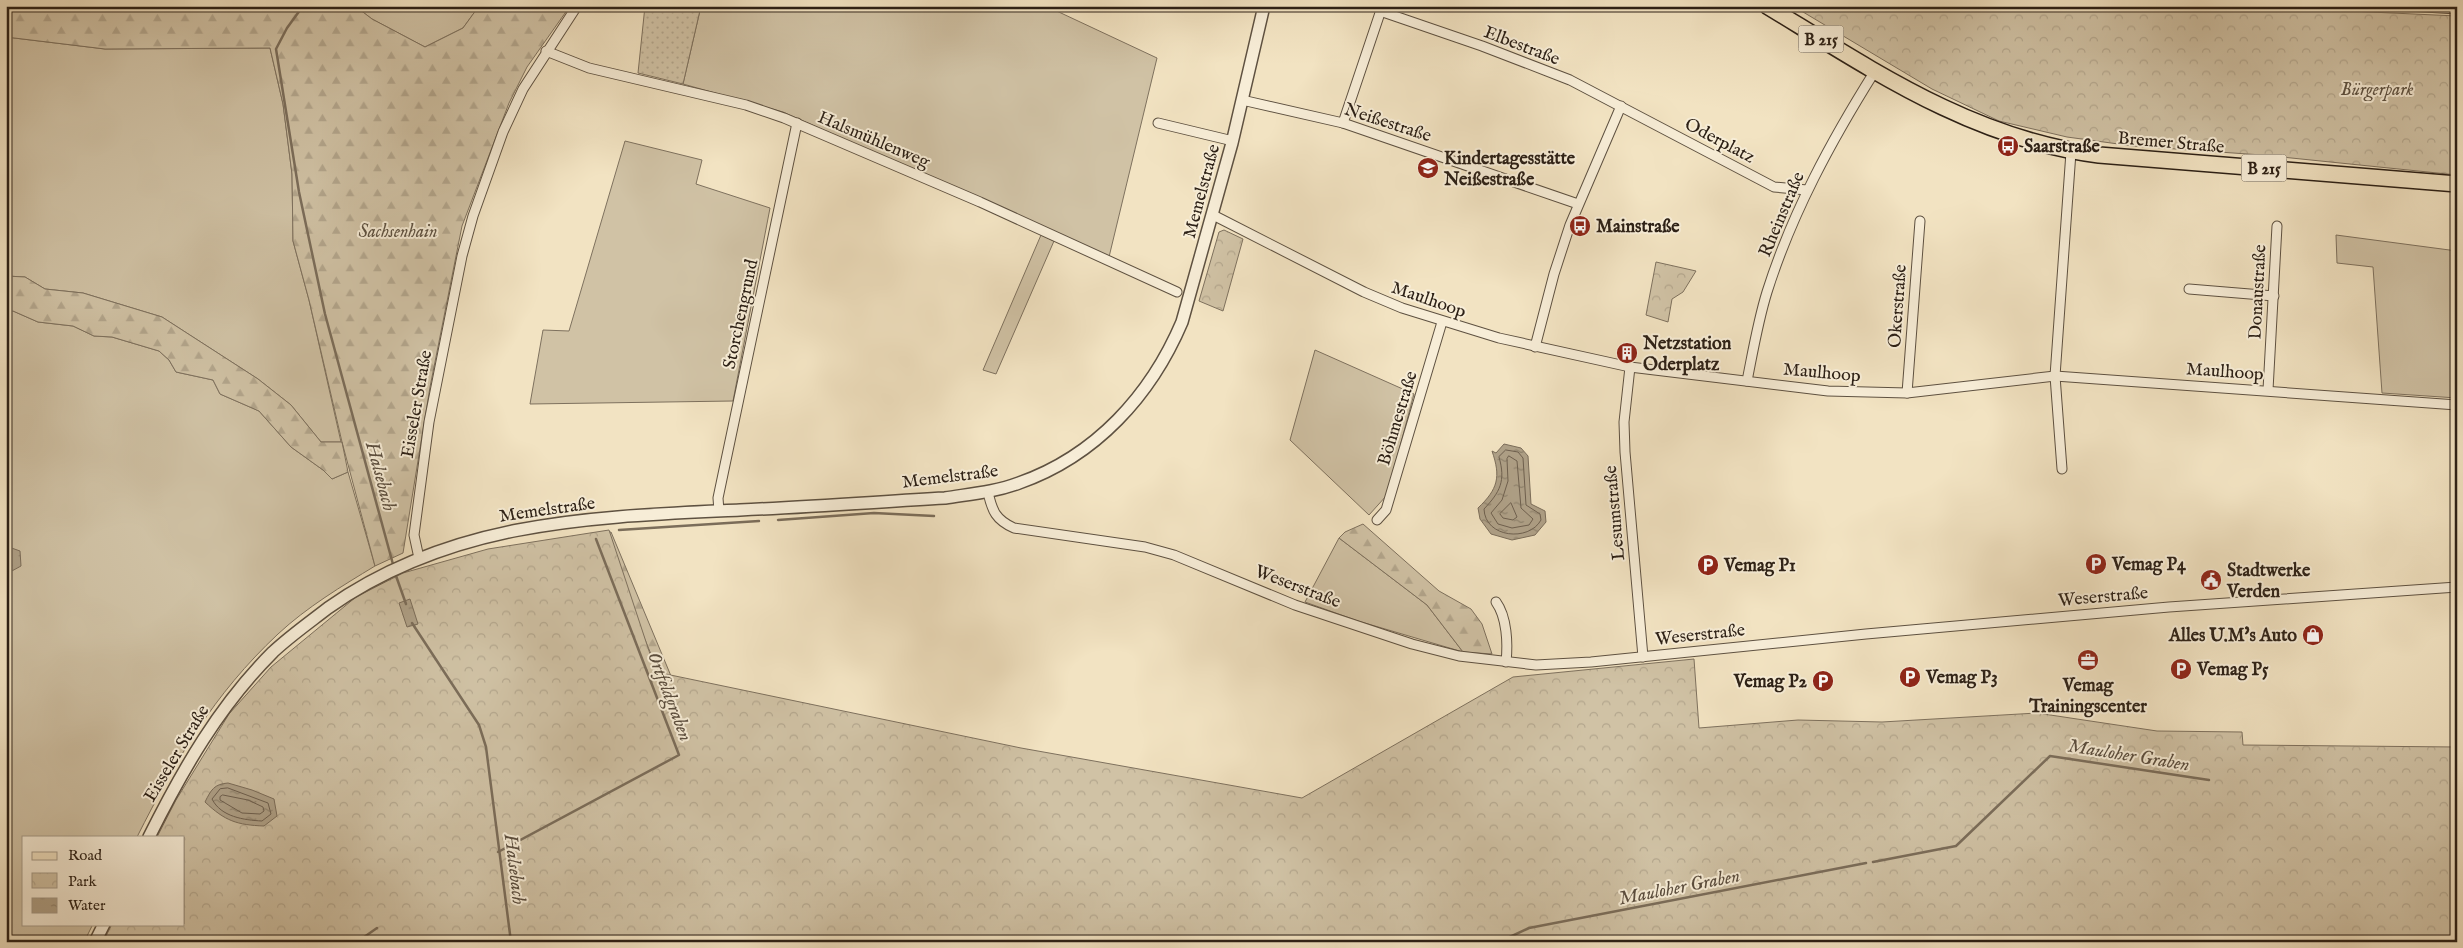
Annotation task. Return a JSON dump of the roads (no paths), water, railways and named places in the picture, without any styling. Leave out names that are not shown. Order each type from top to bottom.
[{"type":"main road","name":"Bremer Straße","points":[[1767,6],[1923,99],[1964,118],[2011,136],[2071,152],[2457,184]]},
{"type":"street","name":"Eisseler Straße","points":[[150,836],[200,742],[246,682],[275,651],[312,620],[352,592],[387,572],[418,558],[414,535],[429,422],[462,256],[476,209],[504,132],[523,89],[577,6]]},
{"type":"street","name":"Memelstraße","points":[[418,558],[486,536],[542,525],[719,511],[945,498],[988,492],[1027,480],[1078,453],[1107,431],[1142,394],[1171,348],[1182,322],[1233,140],[1264,6]]},
{"type":"street","points":[[2408,6],[2457,9]]},
{"type":"street","points":[[1343,123],[1381,8]]},
{"type":"street","name":"Elbestraße","points":[[1381,8],[1561,77],[1622,106]]},
{"type":"street","name":"Halsmühlenweg","points":[[546,51],[589,68],[746,105],[797,123],[980,202],[1177,292]]},
{"type":"street","name":"Rheinstraße","points":[[1748,381],[1767,292],[1807,190],[1838,130],[1874,71]]},
{"type":"street","name":"Neißestraße","points":[[1242,100],[1343,123],[1578,204]]},
{"type":"street","points":[[1535,347],[1554,274],[1578,204],[1622,106]]},
{"type":"street","name":"Oderplatz","points":[[1622,106],[1774,187],[1807,190]]},
{"type":"street","name":"Storchengrund","points":[[719,511],[718,498],[797,123]]},
{"type":"street","points":[[1158,123],[1233,140]]},
{"type":"street","points":[[2062,469],[2056,376],[2071,152]]},
{"type":"street","name":"Maulhoop","points":[[1213,215],[1364,292],[1442,322],[1535,347],[1630,367],[1828,391],[1907,393],[2056,376],[2457,405]]},
{"type":"street","name":"Okerstraße","points":[[1907,393],[1920,221]]},
{"type":"street","name":"Donaustraße","points":[[2268,390],[2277,226]]},
{"type":"street","points":[[2189,289],[2274,296]]},
{"type":"street","name":"Böhmestraße","points":[[1377,520],[1386,510],[1442,322]]},
{"type":"street","name":"Lesumstraße","points":[[1630,367],[1624,430],[1643,657]]},
{"type":"street","name":"Weserstraße","points":[[988,492],[993,513],[1002,523],[1014,528],[1152,549],[1197,564],[1295,604],[1412,644],[1459,656],[1536,665],[1643,657],[2142,609],[2457,588]]},
{"type":"street","points":[[1496,602],[1502,610],[1507,652],[1506,662]]},
{"type":"street","points":[[95,942],[103,926]]},
{"type":"water","points":[[1504,444],[1521,448],[1528,456],[1531,504],[1545,511],[1546,522],[1535,535],[1512,540],[1491,534],[1480,519],[1478,508],[1490,495],[1496,482],[1497,475],[1492,451],[1496,453]]},
{"type":"water","points":[[6,546],[20,551],[21,566],[10,572],[6,581]]},
{"type":"water","points":[[410,599],[418,624],[407,627],[399,603]]},
{"type":"water","points":[[228,783],[274,799],[277,816],[264,826],[239,823],[219,814],[205,802],[214,788]]},
{"type":"waterway","name":"Halsebach","points":[[303,6],[287,28],[276,49],[299,192],[325,314],[394,568]]},
{"type":"waterway","name":"Ortfeldgraben","points":[[778,520],[874,513],[934,516]]},
{"type":"waterway","name":"Ortfeldgraben","points":[[619,530],[759,521]]},
{"type":"waterway","name":"Ortfeldgraben","points":[[498,852],[679,755],[596,539]]},
{"type":"waterway","name":"Halsebach","points":[[395,573],[406,604]]},
{"type":"waterway","name":"Halsebach","points":[[412,623],[479,725],[486,747],[511,942]]},
{"type":"waterway","name":"Mauloher Graben","points":[[1873,862],[1956,846],[2050,756],[2209,780]]},
{"type":"waterway","name":"Mauloher Graben","points":[[1499,942],[1529,928],[1866,863]]},
{"type":"waterway","points":[[357,942],[377,928]]},
{"type":"place","name":"Saarstraße","points":[[2008,146]]},
{"type":"place","name":"Kindertagesstätte Neißestraße","points":[[1428,168]]},
{"type":"place","name":"Mainstraße","points":[[1580,226]]},
{"type":"place","name":"Netzstation Oderplatz","points":[[1627,353]]},
{"type":"place","name":"Vemag P4","points":[[2096,564]]},
{"type":"place","name":"Vemag P1","points":[[1708,565]]},
{"type":"place","name":"Stadtwerke Verden","points":[[2211,580]]},
{"type":"place","name":"Alles U.M's Auto","points":[[2313,635]]},
{"type":"place","name":"Vemag Trainingscenter","points":[[2088,660]]},
{"type":"place","name":"Vemag P5","points":[[2181,669]]},
{"type":"place","name":"Vemag P3","points":[[1910,677]]},
{"type":"place","name":"Vemag P2","points":[[1823,681]]},
{"type":"park label","name":"Bürgerpark","points":[[2377,89]]},
{"type":"park label","name":"Sachsenhain","points":[[398,231]]}]
